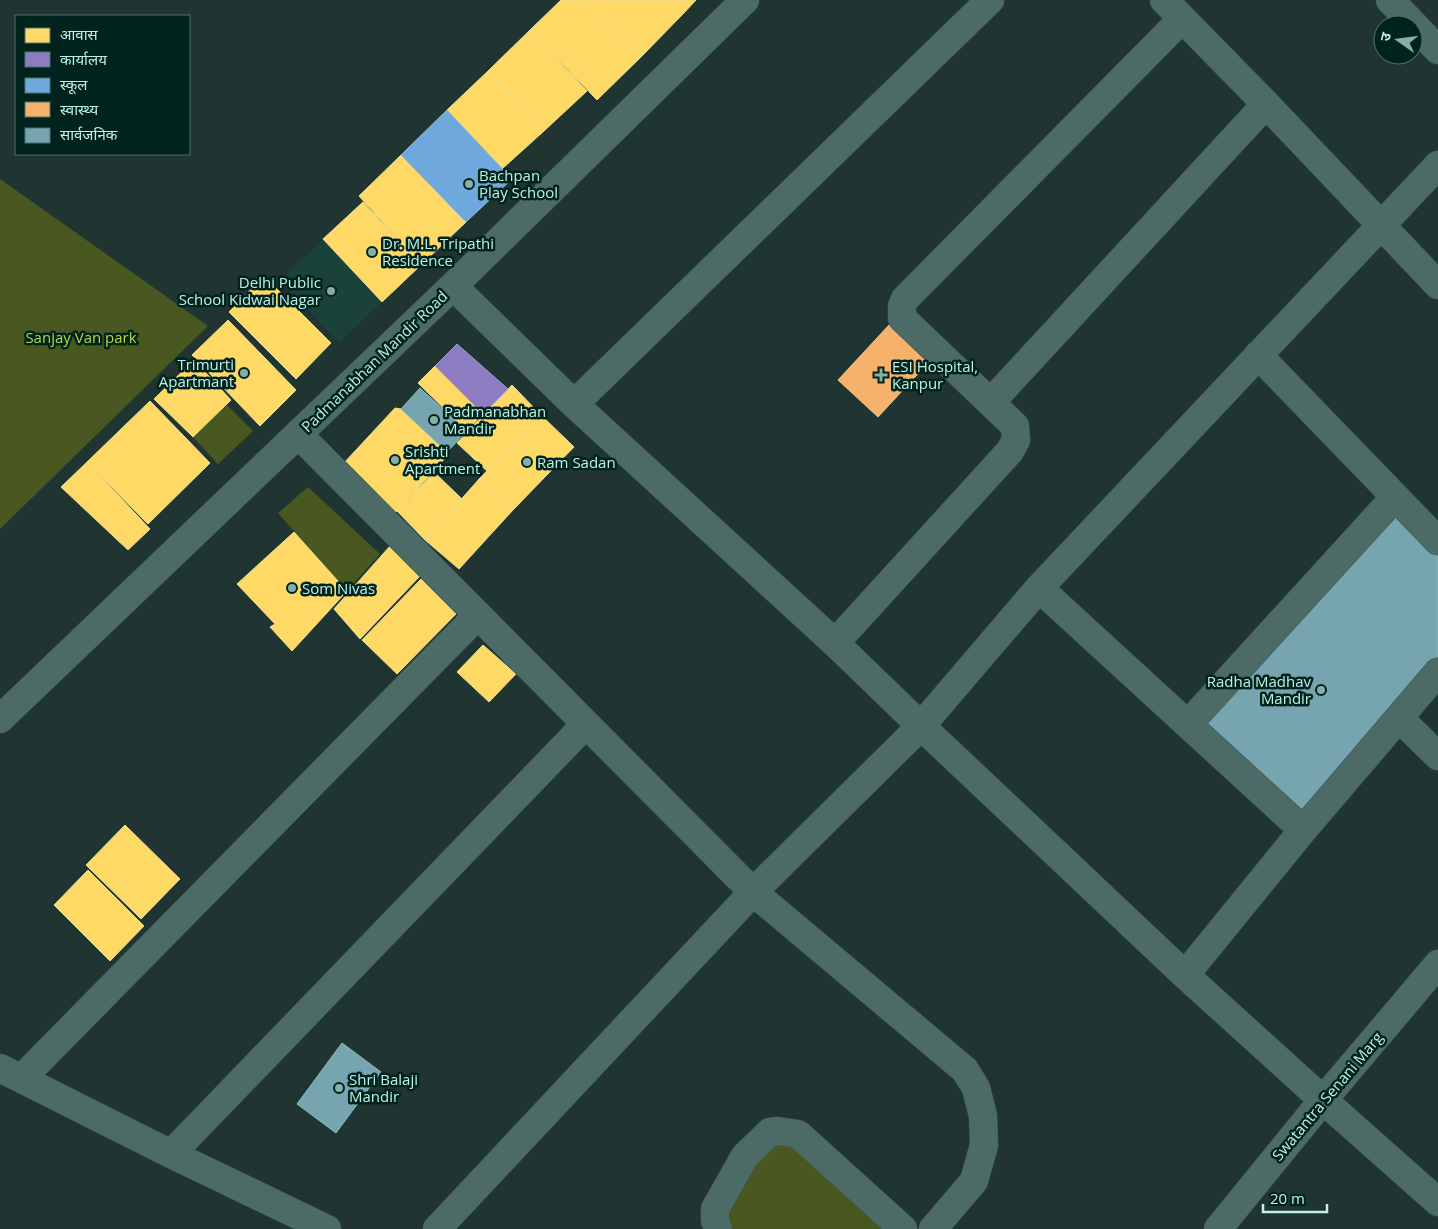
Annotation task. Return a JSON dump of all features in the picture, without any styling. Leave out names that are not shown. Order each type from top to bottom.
[{"type":"street","name":"Padmanabhan Mandir Road","points":[[0,720],[453,286],[745,0]]},
{"type":"street","points":[[574,404],[990,0]]},
{"type":"street","points":[[1390,0],[1438,50]]},
{"type":"street","points":[[835,643],[1010,451],[1016,440],[1016,426],[902,318],[902,306],[905,299],[1173,9],[1438,285]]},
{"type":"street","points":[[990,402],[1266,104]]},
{"type":"street","points":[[437,1229],[753,892],[921,726],[1039,588],[1438,165]]},
{"type":"street","points":[[453,286],[574,404],[835,643],[1185,975],[1438,1202]]},
{"type":"street","points":[[1258,355],[1438,541]]},
{"type":"street","points":[[298,434],[753,892],[965,1070],[976,1088],[983,1116],[984,1144],[974,1181],[933,1229]]},
{"type":"street","points":[[1188,724],[1395,497]]},
{"type":"street","points":[[1039,588],[1303,830]]},
{"type":"street","points":[[328,1229],[171,1154],[11,1073],[478,615]]},
{"type":"street","points":[[1185,975],[1303,830],[1438,672]]},
{"type":"street","points":[[1399,718],[1438,756]]},
{"type":"street","points":[[171,1154],[586,724]]},
{"type":"street","name":"Swatantra Senani Marg","points":[[1218,1229],[1323,1100],[1438,964]]},
{"type":"street","points":[[718,1229],[715,1220],[715,1209],[745,1156],[770,1132],[778,1131],[798,1134],[903,1229]]},
{"type":"shaded area","name":"Delhi Public School Kidwai Nagar","points":[[323,239],[382,302],[339,342],[280,280]]},
{"type":"green space","name":"Sanjay Van park","points":[[0,179],[208,326],[0,529]]},
{"type":"green space","points":[[227,405],[253,431],[218,464],[193,437]]},
{"type":"green space","points":[[308,487],[380,554],[347,591],[278,513]]},
{"type":"green space","points":[[798,1138],[898,1229],[724,1229],[718,1222],[768,1140]]},
{"type":"building: आवास","points":[[561,0],[585,0],[641,57],[597,100],[530,30]]},
{"type":"building: आवास","points":[[585,0],[669,0],[683,14],[641,57]]},
{"type":"building: आवास","points":[[669,0],[696,0],[683,14]]},
{"type":"building: आवास","points":[[530,30],[587,91],[544,131],[488,71]]},
{"type":"building: आवास","points":[[488,71],[544,131],[502,169],[447,110]]},
{"type":"building: आवास","points":[[401,155],[466,222],[421,265],[359,196]]},
{"type":"building: आवास","name":"Dr. M.L. Tripathi Residence","points":[[363,202],[421,265],[382,302],[323,239]]},
{"type":"building: आवास","points":[[264,276],[331,343],[296,379],[229,312]]},
{"type":"building: आवास","name":"Trimurti Apartmant","points":[[228,320],[296,390],[260,426],[192,355]]},
{"type":"building: आवास","points":[[194,360],[231,400],[193,437],[154,399]]},
{"type":"building: आवास","points":[[435,366],[483,414],[467,431],[418,383]]},
{"type":"building: आवास","points":[[512,385],[541,415],[487,471],[457,443]]},
{"type":"building: आवास","points":[[150,401],[210,463],[148,524],[87,462]]},
{"type":"building: आवास","name":"Srishti Apartment","points":[[395,408],[401,409],[448,455],[395,513],[343,464]]},
{"type":"building: आवास","name":"Ram Sadan","points":[[541,415],[574,447],[513,510],[480,478]]},
{"type":"building: आवास","points":[[87,462],[150,529],[128,550],[61,487]]},
{"type":"building: आवास","points":[[434,472],[462,499],[425,540],[397,511]]},
{"type":"building: आवास","points":[[480,478],[513,510],[459,569],[425,540]]},
{"type":"building: आवास","name":"Som Nivas","points":[[294,532],[347,591],[292,651],[270,627],[275,624],[237,584]]},
{"type":"building: आवास","points":[[390,546],[420,576],[360,639],[334,609]]},
{"type":"building: आवास","points":[[421,579],[456,614],[397,674],[362,640]]},
{"type":"building: आवास","points":[[483,645],[516,674],[489,702],[457,672]]},
{"type":"building: आवास","points":[[125,825],[180,879],[141,919],[86,865]]},
{"type":"building: आवास","points":[[88,870],[144,926],[110,961],[54,905]]},
{"type":"building: कार्यालय","points":[[457,344],[508,389],[483,414],[435,366]]},
{"type":"building: स्कूल","points":[[447,110],[512,179],[466,222],[401,155]]},
{"type":"building: स्वास्थ्य","points":[[889,325],[929,362],[878,417],[838,380]]},
{"type":"building: सार्वजनिक","name":"Padmanabhan Mandir","points":[[420,388],[467,431],[447,452],[401,409]]},
{"type":"building: सार्वजनिक","name":"Radha Madhav Mandir","points":[[1393,514],[1438,555],[1438,657],[1301,810],[1205,723]]},
{"type":"building: सार्वजनिक","name":"Shri Balaji Mandir","points":[[342,1043],[381,1072],[336,1133],[297,1104]]},
{"type":"place","name":"Bachpan Play School","points":[[469,184]]},
{"type":"place","name":"Dr. M.L. Tripathi Residence","points":[[372,252]]},
{"type":"place","name":"Delhi Public School Kidwai Nagar","points":[[331,291]]},
{"type":"place","name":"Trimurti Apartmant","points":[[244,373]]},
{"type":"place","name":"ESI Hospital, Kanpur","points":[[881,375]]},
{"type":"place","name":"Padmanabhan Mandir","points":[[434,420]]},
{"type":"place","name":"Srishti Apartment","points":[[395,460]]},
{"type":"place","name":"Ram Sadan","points":[[527,462]]},
{"type":"place","name":"Som Nivas","points":[[292,588]]},
{"type":"place","name":"Radha Madhav Mandir","points":[[1321,690]]},
{"type":"place","name":"Shri Balaji Mandir","points":[[339,1088]]}]
